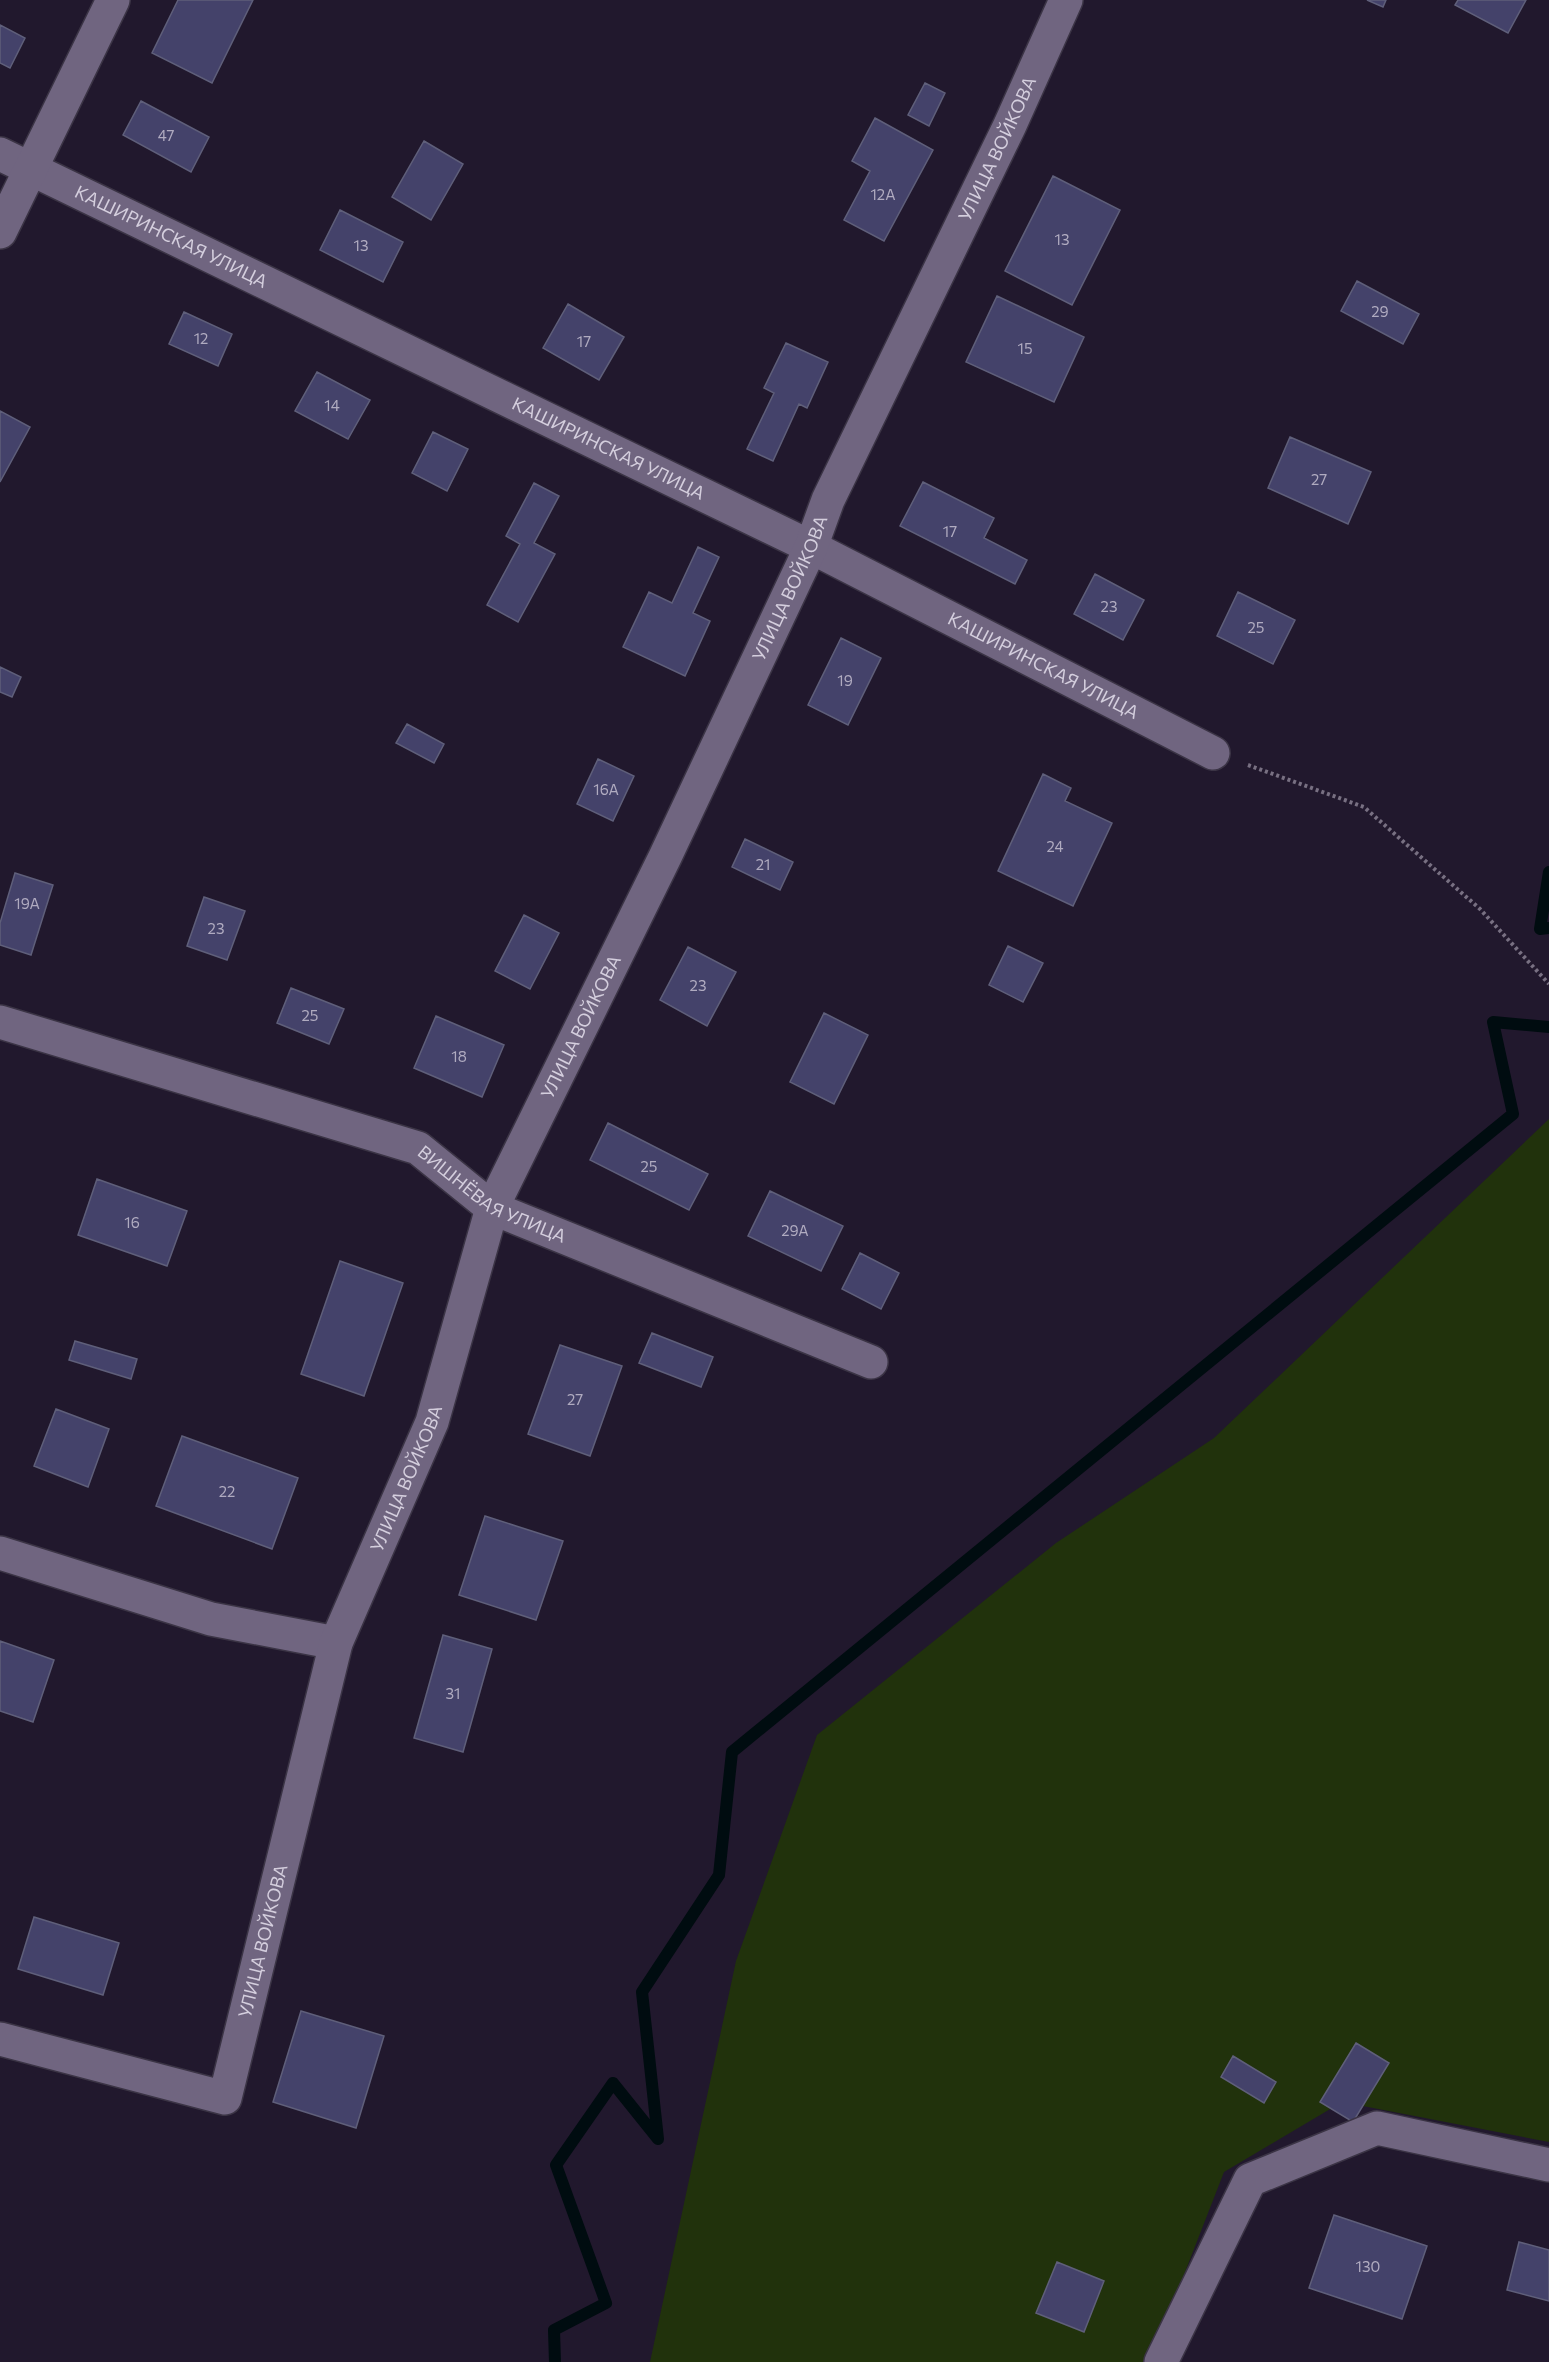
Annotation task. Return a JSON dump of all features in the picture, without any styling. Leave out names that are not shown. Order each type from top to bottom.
[{"type":"street","points":[[0,232],[113,0]]},
{"type":"street","name":"УЛИЦА ВОЙКОВА","points":[[0,2039],[225,2098],[336,1643],[432,1422],[492,1208],[665,857],[811,547],[828,500],[1010,125],[1065,0]]},
{"type":"street","name":"КАШИРИНСКАЯ УЛИЦА","points":[[0,154],[811,547],[1213,753]]},
{"type":"street","name":"ВИШНЁВАЯ УЛИЦА","points":[[0,1022],[418,1148],[492,1208],[871,1362]]},
{"type":"street","points":[[0,1553],[212,1619],[336,1643]]},
{"type":"street","points":[[1161,2362],[1250,2180],[1377,2128],[1549,2165]]},
{"type":"path","points":[[1213,753],[1364,807],[1480,909],[1549,984]]},
{"type":"green space","points":[[1549,1119],[1549,2142],[1342,2102],[1224,2172],[1150,2362],[650,2362],[736,1961],[817,1735],[1056,1543],[1214,1438]]},
{"type":"building","points":[[178,0],[253,0],[212,83],[152,53]]},
{"type":"building","points":[[1367,0],[1386,0],[1383,7]]},
{"type":"building","points":[[1458,0],[1526,0],[1508,33],[1455,5]]},
{"type":"building","points":[[0,25],[25,38],[10,68],[0,63]]},
{"type":"building","points":[[925,83],[945,93],[929,126],[908,115]]},
{"type":"building","points":[[141,101],[209,137],[191,172],[123,135]]},
{"type":"building","points":[[875,118],[933,150],[884,241],[844,220],[870,171],[852,161]]},
{"type":"building","points":[[424,141],[463,164],[431,220],[392,197]]},
{"type":"building","points":[[1053,176],[1120,210],[1072,305],[1005,271]]},
{"type":"building","points":[[340,210],[403,242],[383,282],[320,250]]},
{"type":"building","points":[[1357,281],[1419,314],[1403,344],[1341,311]]},
{"type":"building","points":[[997,296],[1084,337],[1054,402],[966,362]]},
{"type":"building","points":[[568,304],[624,337],[599,380],[543,348]]},
{"type":"building","points":[[184,312],[232,334],[218,366],[169,344]]},
{"type":"building","points":[[786,343],[828,362],[807,408],[799,404],[773,461],[747,449],[774,393],[764,388]]},
{"type":"building","points":[[317,372],[370,400],[348,439],[295,411]]},
{"type":"building","points":[[0,411],[30,427],[0,482]]},
{"type":"building","points":[[433,432],[468,449],[447,491],[412,473]]},
{"type":"building","points":[[1290,437],[1371,472],[1348,524],[1268,488]]},
{"type":"building","points":[[923,482],[994,518],[984,538],[1027,560],[1015,584],[900,526]]},
{"type":"building","points":[[534,483],[559,496],[534,543],[555,554],[518,622],[487,605],[520,544],[506,536]]},
{"type":"building","points":[[698,547],[719,557],[693,613],[710,621],[685,676],[623,647],[649,592],[672,603]]},
{"type":"building","points":[[1095,574],[1144,600],[1123,640],[1074,614]]},
{"type":"building","points":[[1238,592],[1295,620],[1273,664],[1217,636]]},
{"type":"building","points":[[841,638],[881,658],[848,725],[808,705]]},
{"type":"building","points":[[0,667],[21,677],[12,697],[0,692]]},
{"type":"building","points":[[407,724],[444,744],[434,763],[396,743]]},
{"type":"building","points":[[598,759],[634,776],[613,821],[577,804]]},
{"type":"building","points":[[1043,774],[1071,788],[1065,801],[1112,823],[1073,906],[998,871]]},
{"type":"building","points":[[745,839],[793,862],[780,890],[732,867]]},
{"type":"building","points":[[15,873],[53,885],[31,955],[0,945],[0,923]]},
{"type":"building","points":[[204,897],[245,911],[227,960],[187,946]]},
{"type":"building","points":[[524,915],[559,933],[530,989],[495,971]]},
{"type":"building","points":[[1008,946],[1043,963],[1023,1002],[989,985]]},
{"type":"building","points":[[688,947],[736,972],[707,1026],[660,1000]]},
{"type":"building","points":[[291,988],[344,1009],[329,1044],[277,1023]]},
{"type":"building","points":[[824,1013],[868,1035],[834,1104],[790,1082]]},
{"type":"building","points":[[436,1016],[504,1045],[482,1097],[414,1068]]},
{"type":"building","points":[[608,1123],[708,1174],[689,1210],[590,1160]]},
{"type":"building","points":[[97,1179],[187,1211],[167,1266],[78,1235]]},
{"type":"building","points":[[770,1191],[843,1226],[821,1271],[748,1236]]},
{"type":"building","points":[[860,1253],[899,1273],[881,1309],[842,1289]]},
{"type":"building","points":[[340,1261],[403,1283],[364,1396],[301,1374]]},
{"type":"building","points":[[652,1333],[713,1357],[701,1387],[639,1363]]},
{"type":"building","points":[[75,1341],[137,1359],[131,1379],[69,1360]]},
{"type":"building","points":[[560,1345],[622,1366],[590,1456],[528,1434]]},
{"type":"building","points":[[56,1409],[109,1429],[88,1487],[34,1466]]},
{"type":"building","points":[[182,1436],[298,1478],[272,1549],[156,1506]]},
{"type":"building","points":[[485,1516],[563,1541],[536,1620],[459,1595]]},
{"type":"building","points":[[443,1635],[492,1649],[463,1752],[414,1738]]},
{"type":"building","points":[[0,1641],[54,1660],[33,1722],[0,1711]]},
{"type":"building","points":[[34,1917],[119,1943],[103,1995],[18,1969]]},
{"type":"building","points":[[301,2011],[384,2036],[356,2128],[273,2102]]},
{"type":"building","points":[[1356,2043],[1389,2063],[1353,2122],[1320,2102]]},
{"type":"building","points":[[1233,2056],[1276,2082],[1264,2103],[1221,2077]]},
{"type":"building","points":[[1334,2215],[1427,2246],[1402,2319],[1309,2288]]},
{"type":"building","points":[[1519,2242],[1549,2250],[1549,2301],[1507,2290]]},
{"type":"building","points":[[1057,2262],[1104,2281],[1084,2332],[1036,2313]]},
{"type":"waterway","points":[[1549,872],[1540,929],[1549,928]]},
{"type":"waterway","points":[[555,2362],[554,2330],[606,2303],[556,2165],[613,2083],[658,2139],[642,1992],[719,1875],[732,1752],[1513,1114],[1493,1022],[1549,1027]]}]
